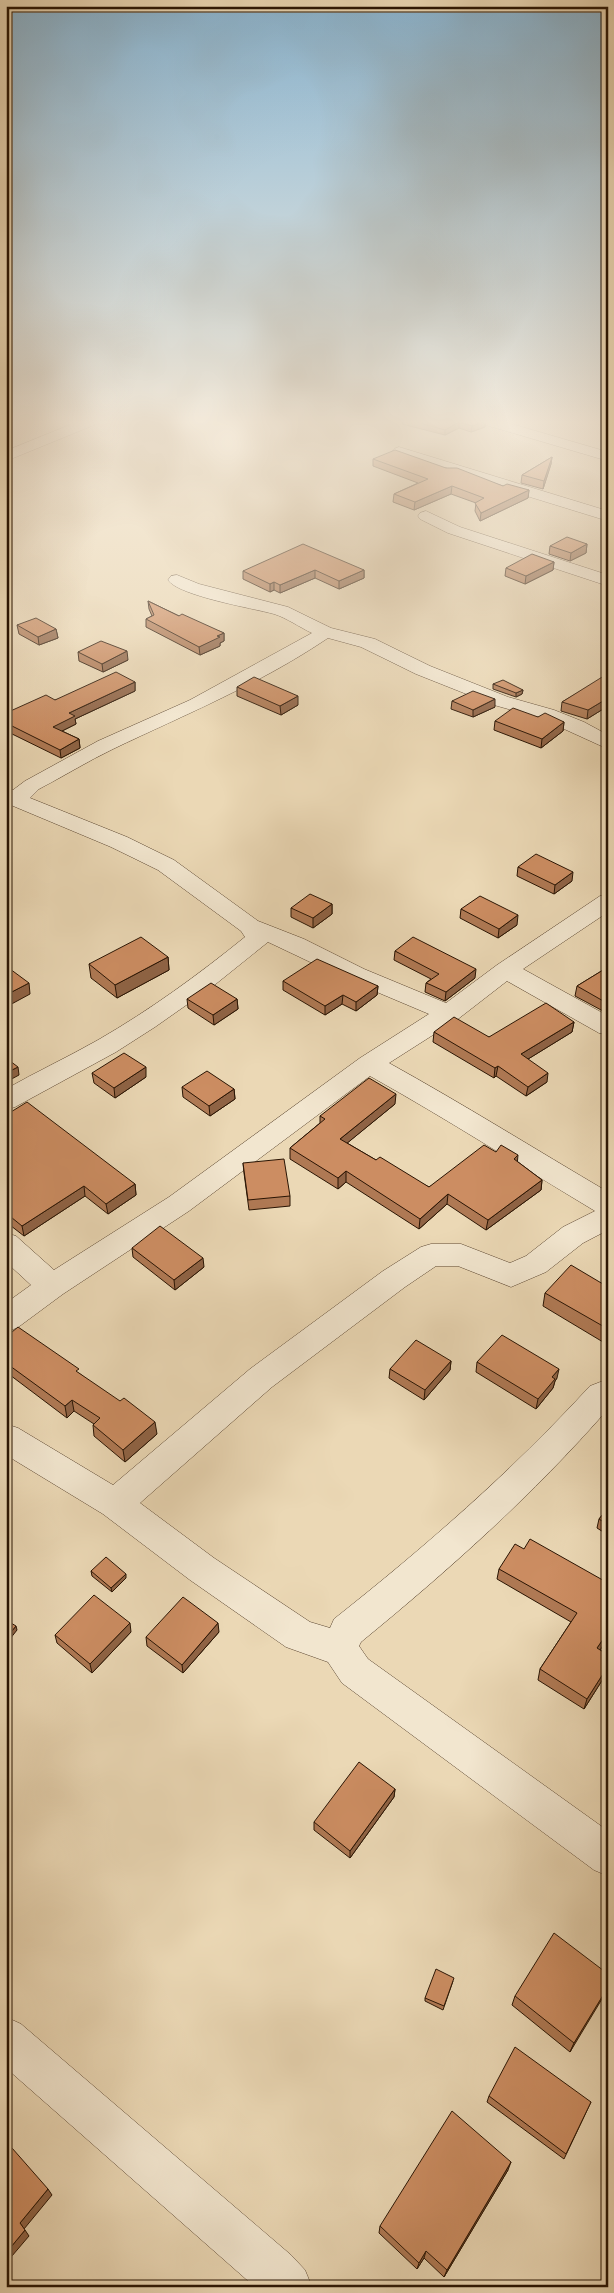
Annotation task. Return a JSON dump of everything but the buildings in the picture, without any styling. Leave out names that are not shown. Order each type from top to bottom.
[{"type":"street","points":[[448,527],[608,581]]},
{"type":"street","points":[[177,580],[193,588],[282,611],[325,632],[368,643],[399,656],[423,670],[501,702],[547,714],[577,726],[608,743]]},
{"type":"street","points":[[11,796],[105,745],[197,704],[304,646],[325,632]]},
{"type":"street","points":[[11,796],[79,827],[119,842],[166,865],[250,926],[296,944],[355,974],[449,1013]]},
{"type":"street","points":[[6,1319],[52,1286],[179,1204],[368,1064],[449,1013],[506,970],[608,901]]},
{"type":"street","points":[[6,1101],[37,1082],[108,1046],[204,982],[258,939],[250,926]]},
{"type":"street","points":[[506,970],[608,1027]]},
{"type":"street","points":[[368,1064],[456,1112],[498,1140],[608,1205]]},
{"type":"street","points":[[114,1504],[261,1378],[394,1279],[431,1256],[461,1255],[512,1276],[536,1264],[573,1235],[608,1217]]},
{"type":"street","points":[[6,1244],[52,1286]]},
{"type":"street","points":[[340,1649],[347,1631],[464,1534],[554,1448],[601,1395],[608,1392]]},
{"type":"street","points":[[6,1438],[114,1504],[202,1569],[299,1635],[340,1649],[355,1671],[608,1856]]},
{"type":"street","points":[[6,2039],[267,2265],[288,2287]]}]
